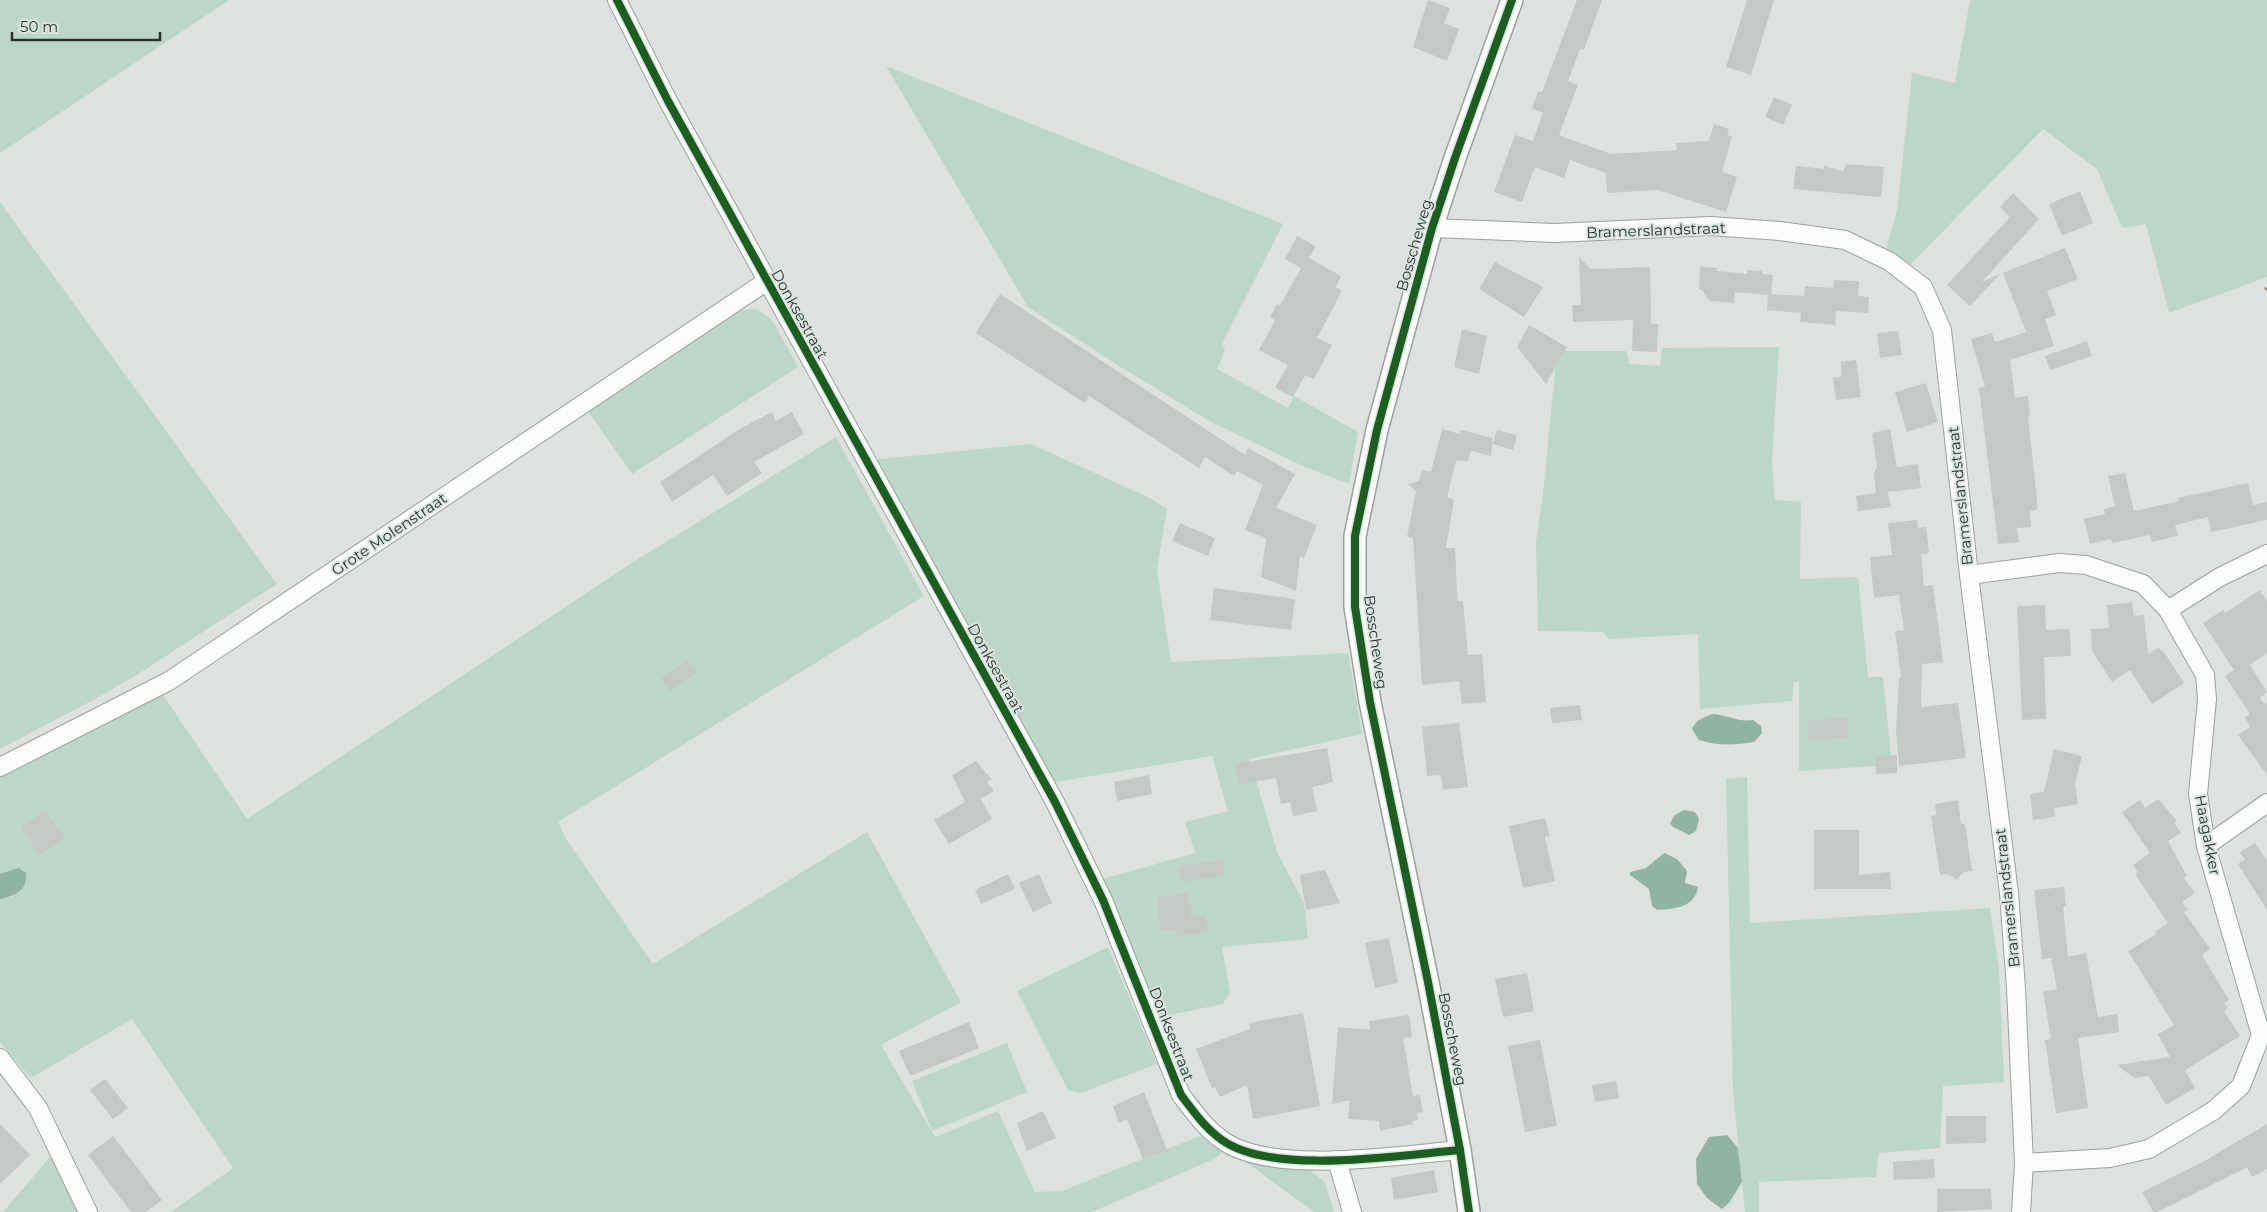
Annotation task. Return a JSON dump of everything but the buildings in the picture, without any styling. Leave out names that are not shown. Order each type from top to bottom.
[{"type":"street","name":"Donksestraat","points":[[617,0],[668,101],[1055,802],[1103,900],[1181,1095],[1202,1123],[1216,1135],[1224,1141],[1250,1153],[1276,1158],[1338,1160],[1460,1150]]},
{"type":"street","name":"Bosscheweg","points":[[1470,1212],[1460,1150],[1370,702],[1355,607],[1355,536],[1377,430],[1432,228],[1454,158],[1512,0]]},
{"type":"street","name":"Bramerslandstraat","points":[[1432,228],[1554,233],[1711,226],[1760,229],[1845,240],[1889,262],[1923,287],[1942,330],[1969,575],[2009,893],[2016,988],[2024,1163],[2021,1212]]},
{"type":"street","name":"Grote Molenstraat","points":[[0,767],[169,681],[767,281]]},
{"type":"street","points":[[2168,610],[2220,577],[2267,554]]},
{"type":"street","name":"Haagakker","points":[[1969,575],[2059,563],[2086,565],[2143,584],[2168,610],[2205,674],[2206,699],[2198,794],[2206,846],[2264,1034]]},
{"type":"street","points":[[2206,846],[2267,803]]},
{"type":"street","points":[[2024,1163],[2110,1158],[2150,1149],[2213,1111],[2242,1086],[2264,1034]]},
{"type":"street","points":[[0,1058],[38,1108],[88,1212]]},
{"type":"street","points":[[1338,1160],[1352,1212]]},
{"type":"shaded area","points":[[0,0],[229,0],[0,153]]},
{"type":"shaded area","points":[[1970,0],[2267,0],[2267,277],[2169,313],[2146,224],[2122,228],[2097,169],[2043,129],[1908,267],[1886,250],[1897,210],[1912,73],[1955,83]]},
{"type":"shaded area","points":[[886,66],[1283,224],[1222,344],[1225,350],[1217,369],[1288,408],[1294,396],[1358,432],[1349,484],[1305,467],[1211,422],[1119,366],[1028,307]]},
{"type":"shaded area","points":[[0,202],[277,584],[135,676],[0,749]]},
{"type":"shaded area","points":[[757,309],[772,320],[798,367],[632,474],[588,411],[738,310]]},
{"type":"shaded area","points":[[1779,347],[1772,463],[1775,500],[1801,502],[1800,579],[1858,577],[1868,677],[1883,677],[1892,765],[1799,771],[1799,682],[1794,682],[1792,701],[1700,709],[1698,634],[1609,639],[1603,632],[1538,631],[1536,542],[1543,493],[1557,351],[1626,351],[1629,364],[1660,366],[1662,348]]},
{"type":"shaded area","points":[[836,437],[924,596],[558,822],[566,839],[653,964],[867,832],[961,1002],[881,1045],[935,1137],[998,1111],[1035,1192],[1062,1191],[1200,1136],[1222,1153],[1214,1159],[1092,1212],[171,1212],[233,1168],[132,1019],[31,1078],[0,1042],[0,899],[15,896],[6,871],[0,874],[0,777],[161,692],[247,819],[630,564]]},
{"type":"shaded area","points":[[1031,444],[1152,499],[1167,509],[1157,569],[1171,662],[1348,653],[1362,734],[1250,759],[1277,852],[1304,903],[1308,939],[1222,947],[1230,992],[1223,1004],[1160,1017],[1099,880],[1195,853],[1185,822],[1228,811],[1212,756],[1049,783],[871,460]]},
{"type":"shaded area","points":[[1714,714],[1738,720],[1753,720],[1761,726],[1762,733],[1754,742],[1740,744],[1720,744],[1699,740],[1692,729],[1701,719]]},
{"type":"shaded area","points":[[1747,777],[1750,923],[1990,908],[1999,968],[2004,1082],[1943,1086],[1940,1148],[1879,1153],[1876,1177],[1759,1182],[1759,1212],[1745,1212],[1733,1092],[1726,779]]},
{"type":"shaded area","points":[[1684,810],[1695,812],[1699,819],[1696,831],[1689,835],[1673,827],[1670,823],[1675,815]]},
{"type":"shaded area","points":[[1664,853],[1677,859],[1687,871],[1685,883],[1698,887],[1693,899],[1688,903],[1676,908],[1657,910],[1652,906],[1649,889],[1630,875],[1630,872],[1646,868]]},
{"type":"shaded area","points":[[19,868],[26,873],[23,888],[11,896],[0,899],[0,874]]},
{"type":"shaded area","points":[[1108,947],[1157,1064],[1081,1093],[1068,1090],[1017,991]]},
{"type":"shaded area","points":[[1007,1043],[1027,1092],[932,1131],[912,1081]]},
{"type":"shaded area","points":[[1727,1135],[1738,1148],[1742,1182],[1729,1203],[1722,1209],[1707,1198],[1697,1184],[1696,1159],[1709,1137]]},
{"type":"shaded area","points":[[52,1155],[80,1212],[3,1212]]},
{"type":"shaded area","points":[[1243,1160],[1259,1164],[1301,1164],[1324,1181],[1334,1212],[1314,1212]]},
{"type":"cycle path","points":[[617,0],[668,101],[1055,802],[1103,900],[1181,1095],[1205,1125],[1222,1140],[1244,1151],[1272,1157],[1303,1160],[1372,1159],[1460,1150]]},
{"type":"cycle path","points":[[1469,1212],[1460,1150],[1428,982],[1370,702],[1355,607],[1355,536],[1377,430],[1432,228],[1512,0]]}]
